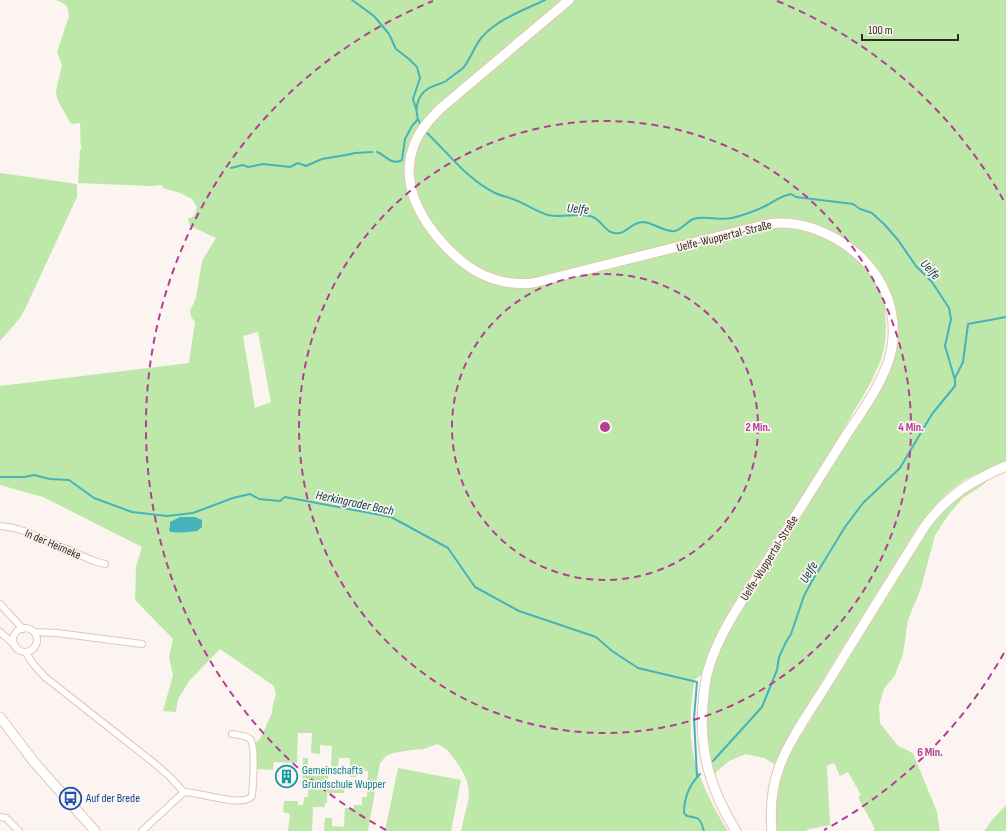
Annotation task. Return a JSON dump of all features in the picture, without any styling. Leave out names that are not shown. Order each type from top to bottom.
[{"type":"main road","name":"Uelfe-Wuppertal-Straße","points":[[568,0],[441,108],[424,127],[415,143],[410,165],[411,188],[423,217],[452,252],[477,272],[490,277],[511,283],[533,283],[769,224],[782,223],[798,225],[829,235],[858,255],[881,282],[887,295],[891,310],[893,327],[892,345],[888,361],[881,378],[859,416],[727,626],[720,638],[708,669],[702,713],[702,739],[707,767],[717,796],[736,831]]},
{"type":"main road","points":[[772,831],[771,810],[774,789],[785,755],[924,526],[937,510],[956,493],[975,480],[1006,466]]},
{"type":"main road","points":[[0,717],[34,762],[95,831]]},
{"type":"street","name":"In der Heimeke","points":[[0,526],[24,531],[94,561],[105,564]]},
{"type":"street","points":[[0,604],[23,629]]},
{"type":"street","points":[[15,645],[14,636],[23,629],[29,629],[34,632],[57,633],[142,644]]},
{"type":"street","points":[[0,632],[15,645],[18,650],[26,652],[33,649],[36,645],[36,637],[34,632]]},
{"type":"street","points":[[26,652],[34,665],[45,677],[154,763],[184,792]]},
{"type":"street","points":[[142,831],[184,792],[192,792],[236,801],[247,801],[252,797],[252,742],[246,737],[232,734]]},
{"type":"street","points":[[0,817],[4,817],[19,831]]},
{"type":"green space","points":[[56,0],[567,0],[511,46],[509,44],[510,41],[502,53],[451,99],[569,0],[1006,0],[1006,463],[968,478],[960,483],[940,500],[922,521],[826,674],[774,764],[764,758],[746,754],[729,761],[716,772],[712,782],[704,752],[702,736],[702,703],[704,687],[713,657],[737,609],[863,410],[887,365],[893,340],[893,326],[888,298],[882,285],[866,262],[846,245],[826,233],[815,229],[780,223],[769,224],[533,283],[520,284],[501,281],[483,274],[460,259],[438,237],[429,225],[421,212],[411,187],[410,172],[413,147],[409,156],[407,175],[408,185],[414,205],[429,233],[447,254],[458,263],[482,278],[495,282],[507,285],[535,285],[579,276],[769,225],[782,224],[797,226],[827,236],[856,257],[868,271],[878,288],[885,308],[885,344],[881,360],[870,384],[816,476],[745,586],[715,643],[705,673],[695,679],[691,721],[691,738],[694,757],[706,790],[728,831],[461,831],[469,796],[467,781],[450,754],[437,744],[424,749],[394,753],[386,756],[380,763],[368,831],[324,831],[325,818],[332,818],[332,826],[344,827],[345,808],[354,808],[354,805],[362,805],[362,797],[367,797],[368,771],[356,770],[356,777],[350,777],[350,758],[339,758],[338,766],[331,766],[332,746],[320,745],[320,754],[311,753],[312,733],[298,733],[297,763],[274,762],[273,770],[257,769],[256,789],[253,789],[253,748],[256,742],[260,739],[272,713],[276,695],[274,686],[220,649],[190,680],[178,699],[176,712],[163,711],[173,675],[169,657],[173,639],[135,600],[136,567],[142,547],[43,497],[0,485],[0,386],[189,363],[195,322],[191,317],[190,311],[196,298],[202,261],[216,238],[190,226],[188,219],[194,216],[197,207],[192,199],[180,193],[163,188],[162,185],[150,186],[78,183],[80,150],[82,148],[80,123],[71,124],[57,99],[56,91],[62,65],[57,52],[69,16],[68,9],[65,4]],"holes":[[[258,332],[271,402],[255,408],[243,336]]]},
{"type":"green space","points":[[0,173],[77,184],[77,197],[25,309],[20,318],[0,341]]},
{"type":"green space","points":[[998,472],[980,487],[963,498],[949,514],[935,535],[921,588],[908,620],[903,654],[895,675],[884,689],[879,706],[880,723],[898,746],[913,753],[937,812],[940,831],[873,831],[875,829],[858,797],[861,795],[848,772],[840,776],[834,763],[827,766],[830,825],[805,831],[777,831],[776,809],[778,789],[792,750],[926,531],[952,501],[972,486]]},
{"type":"green space","points":[[303,758],[308,758],[308,774],[320,775],[320,769],[328,770],[328,789],[341,789],[341,782],[345,782],[344,793],[327,793],[327,803],[325,803],[325,807],[313,807],[312,831],[288,831],[290,814],[283,812],[284,801],[298,801],[298,805],[303,805],[304,797],[308,797],[308,785],[302,785]]},
{"type":"green space","points":[[398,768],[461,780],[451,831],[385,831]]},
{"type":"green space","points":[[1006,805],[1006,831],[984,831],[992,820]]},
{"type":"water","points":[[180,517],[195,517],[202,520],[202,527],[197,531],[178,533],[169,531],[170,522]]},
{"type":"waterway","points":[[352,0],[374,16],[389,34],[396,49],[417,67],[420,78],[413,99],[416,109]]},
{"type":"waterway","name":"Uelfe","points":[[421,125],[417,115],[417,105],[421,95],[431,87],[446,81],[463,68],[479,41],[488,31],[503,20],[545,0]]},
{"type":"waterway","points":[[377,152],[395,162],[402,160],[405,139],[412,126],[418,119]]},
{"type":"waterway","name":"Uelfe","points":[[427,133],[467,174],[485,188],[548,215],[585,215],[594,217],[608,230],[614,233],[622,232],[635,224],[644,222],[668,231],[675,231],[693,219],[732,218],[756,210],[791,194],[796,197],[853,204],[860,209],[872,213],[885,225],[898,240],[916,266],[932,282],[949,308],[951,319],[945,346],[955,380],[955,386],[932,414],[900,468],[863,503],[845,527],[804,596],[791,634],[779,657],[777,670],[762,707],[713,761]]},
{"type":"waterway","points":[[231,168],[243,165],[248,167],[263,164],[290,167],[298,163],[306,166],[322,159],[355,153],[372,152]]},
{"type":"waterway","points":[[955,378],[963,362],[968,324],[1006,317]]},
{"type":"waterway","name":"Herkingrader Bach","points":[[0,477],[24,477],[34,475],[50,479],[69,480],[94,498],[132,512],[167,516],[193,513],[233,498],[250,494],[259,499],[280,501],[285,497],[391,517],[448,548],[475,587],[519,611],[596,637],[612,651],[638,668],[697,682],[694,718],[697,777]]},
{"type":"waterway","name":"Uelfe","points":[[700,774],[693,782],[688,792],[684,813],[687,816],[699,819],[704,831]]},
{"type":"place","name":"Gemeinschafts Grundschule Wupper","points":[[286,777]]},
{"type":"place","name":"Auf der Brede","points":[[71,798]]}]
